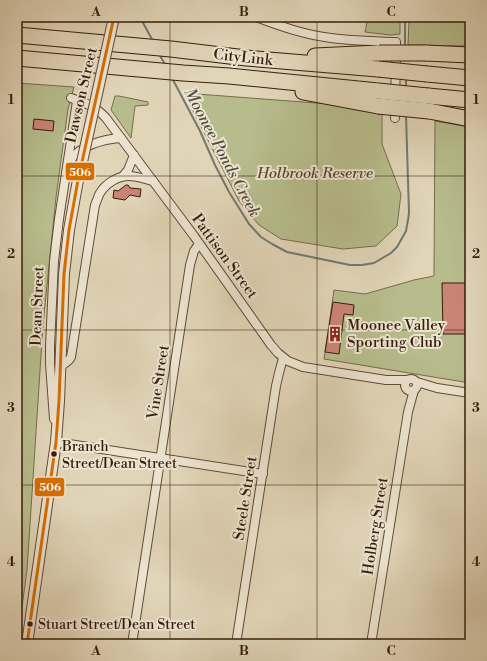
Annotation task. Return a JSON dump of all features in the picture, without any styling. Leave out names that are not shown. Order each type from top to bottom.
[{"type":"highway","name":"CityLink","points":[[17,35],[142,46],[246,58],[470,78]]},
{"type":"highway","points":[[246,58],[379,54],[470,55]]},
{"type":"highway","name":"CityLink","points":[[17,58],[236,77],[470,100]]},
{"type":"highway","points":[[183,73],[378,106],[429,111],[470,119]]},
{"type":"street","name":"Dawson Street","points":[[78,180],[114,17]]},
{"type":"street","points":[[256,17],[304,33],[330,38],[358,41],[396,42],[395,118]]},
{"type":"street","name":"Dean Street","points":[[56,442],[50,364],[51,311],[56,244],[74,99]]},
{"type":"street","name":"Pattison Street","points":[[74,99],[88,104],[100,111],[134,155],[272,345],[284,358],[295,365],[303,367],[386,380],[411,386],[470,393]]},
{"type":"street","name":"Dean Street","points":[[66,172],[70,161],[82,149],[97,142],[121,138]]},
{"type":"street","points":[[123,176],[128,170],[134,155]]},
{"type":"street","points":[[60,366],[71,357],[95,205],[100,193],[104,187],[116,178],[123,176],[136,176],[153,181]]},
{"type":"street","name":"Dean Street","points":[[27,644],[56,442],[64,268],[78,180]]},
{"type":"street","name":"Vine Street","points":[[132,644],[190,265],[194,251],[199,244]]},
{"type":"street","name":"Steele Street","points":[[236,644],[276,386],[284,358]]},
{"type":"street","name":"Holberg Street","points":[[371,644],[411,386]]},
{"type":"street","points":[[56,442],[263,474]]},
{"type":"green space","points":[[368,17],[400,17],[400,34],[390,35],[365,32]]},
{"type":"green space","points":[[410,17],[470,17],[470,46],[408,45]]},
{"type":"green space","points":[[17,83],[74,87],[68,109],[56,197],[43,325],[27,570],[17,644]]},
{"type":"green space","name":"Holbrook Reserve","points":[[184,93],[382,108],[382,144],[401,194],[397,226],[376,246],[343,249],[281,239],[259,225],[239,201]]},
{"type":"green space","points":[[115,96],[148,102],[148,105],[135,106],[131,138],[111,110]]},
{"type":"green space","points":[[435,121],[470,127],[470,383],[324,359],[334,290],[365,294],[434,276]]},
{"type":"building","points":[[34,119],[54,121],[53,131],[33,129]]},
{"type":"building","points":[[126,185],[130,188],[141,189],[140,197],[130,195],[125,200],[113,198],[114,190],[118,191]]},
{"type":"building","points":[[442,283],[467,283],[468,334],[443,334]]},
{"type":"building","name":"Moonee Valley Sporting Club","points":[[333,302],[354,305],[353,315],[344,314],[339,354],[325,352]]},
{"type":"waterway","name":"Moonee Ponds Creek","points":[[137,17],[142,21],[153,41]]},
{"type":"waterway","name":"Moonee Ponds Creek","points":[[405,47],[406,17]]},
{"type":"waterway","name":"Moonee Ponds Creek","points":[[159,54],[166,66]]},
{"type":"waterway","name":"Moonee Ponds Creek","points":[[406,77],[406,87]]},
{"type":"waterway","name":"Moonee Ponds Creek","points":[[172,78],[200,131],[229,192],[249,224],[261,237],[287,252],[350,265],[374,263],[391,253],[397,247],[406,231],[409,213],[406,115]]},
{"type":"transit line","name":"506","points":[[27,644],[56,442],[64,274],[69,230],[78,180],[114,17]]},
{"type":"place","name":"Moonee Valley Sporting Club","points":[[335,334]]},
{"type":"place","name":"Branch Street/Dean Street","points":[[54,454]]},
{"type":"place","name":"Stuart Street/Dean Street","points":[[30,624]]}]
